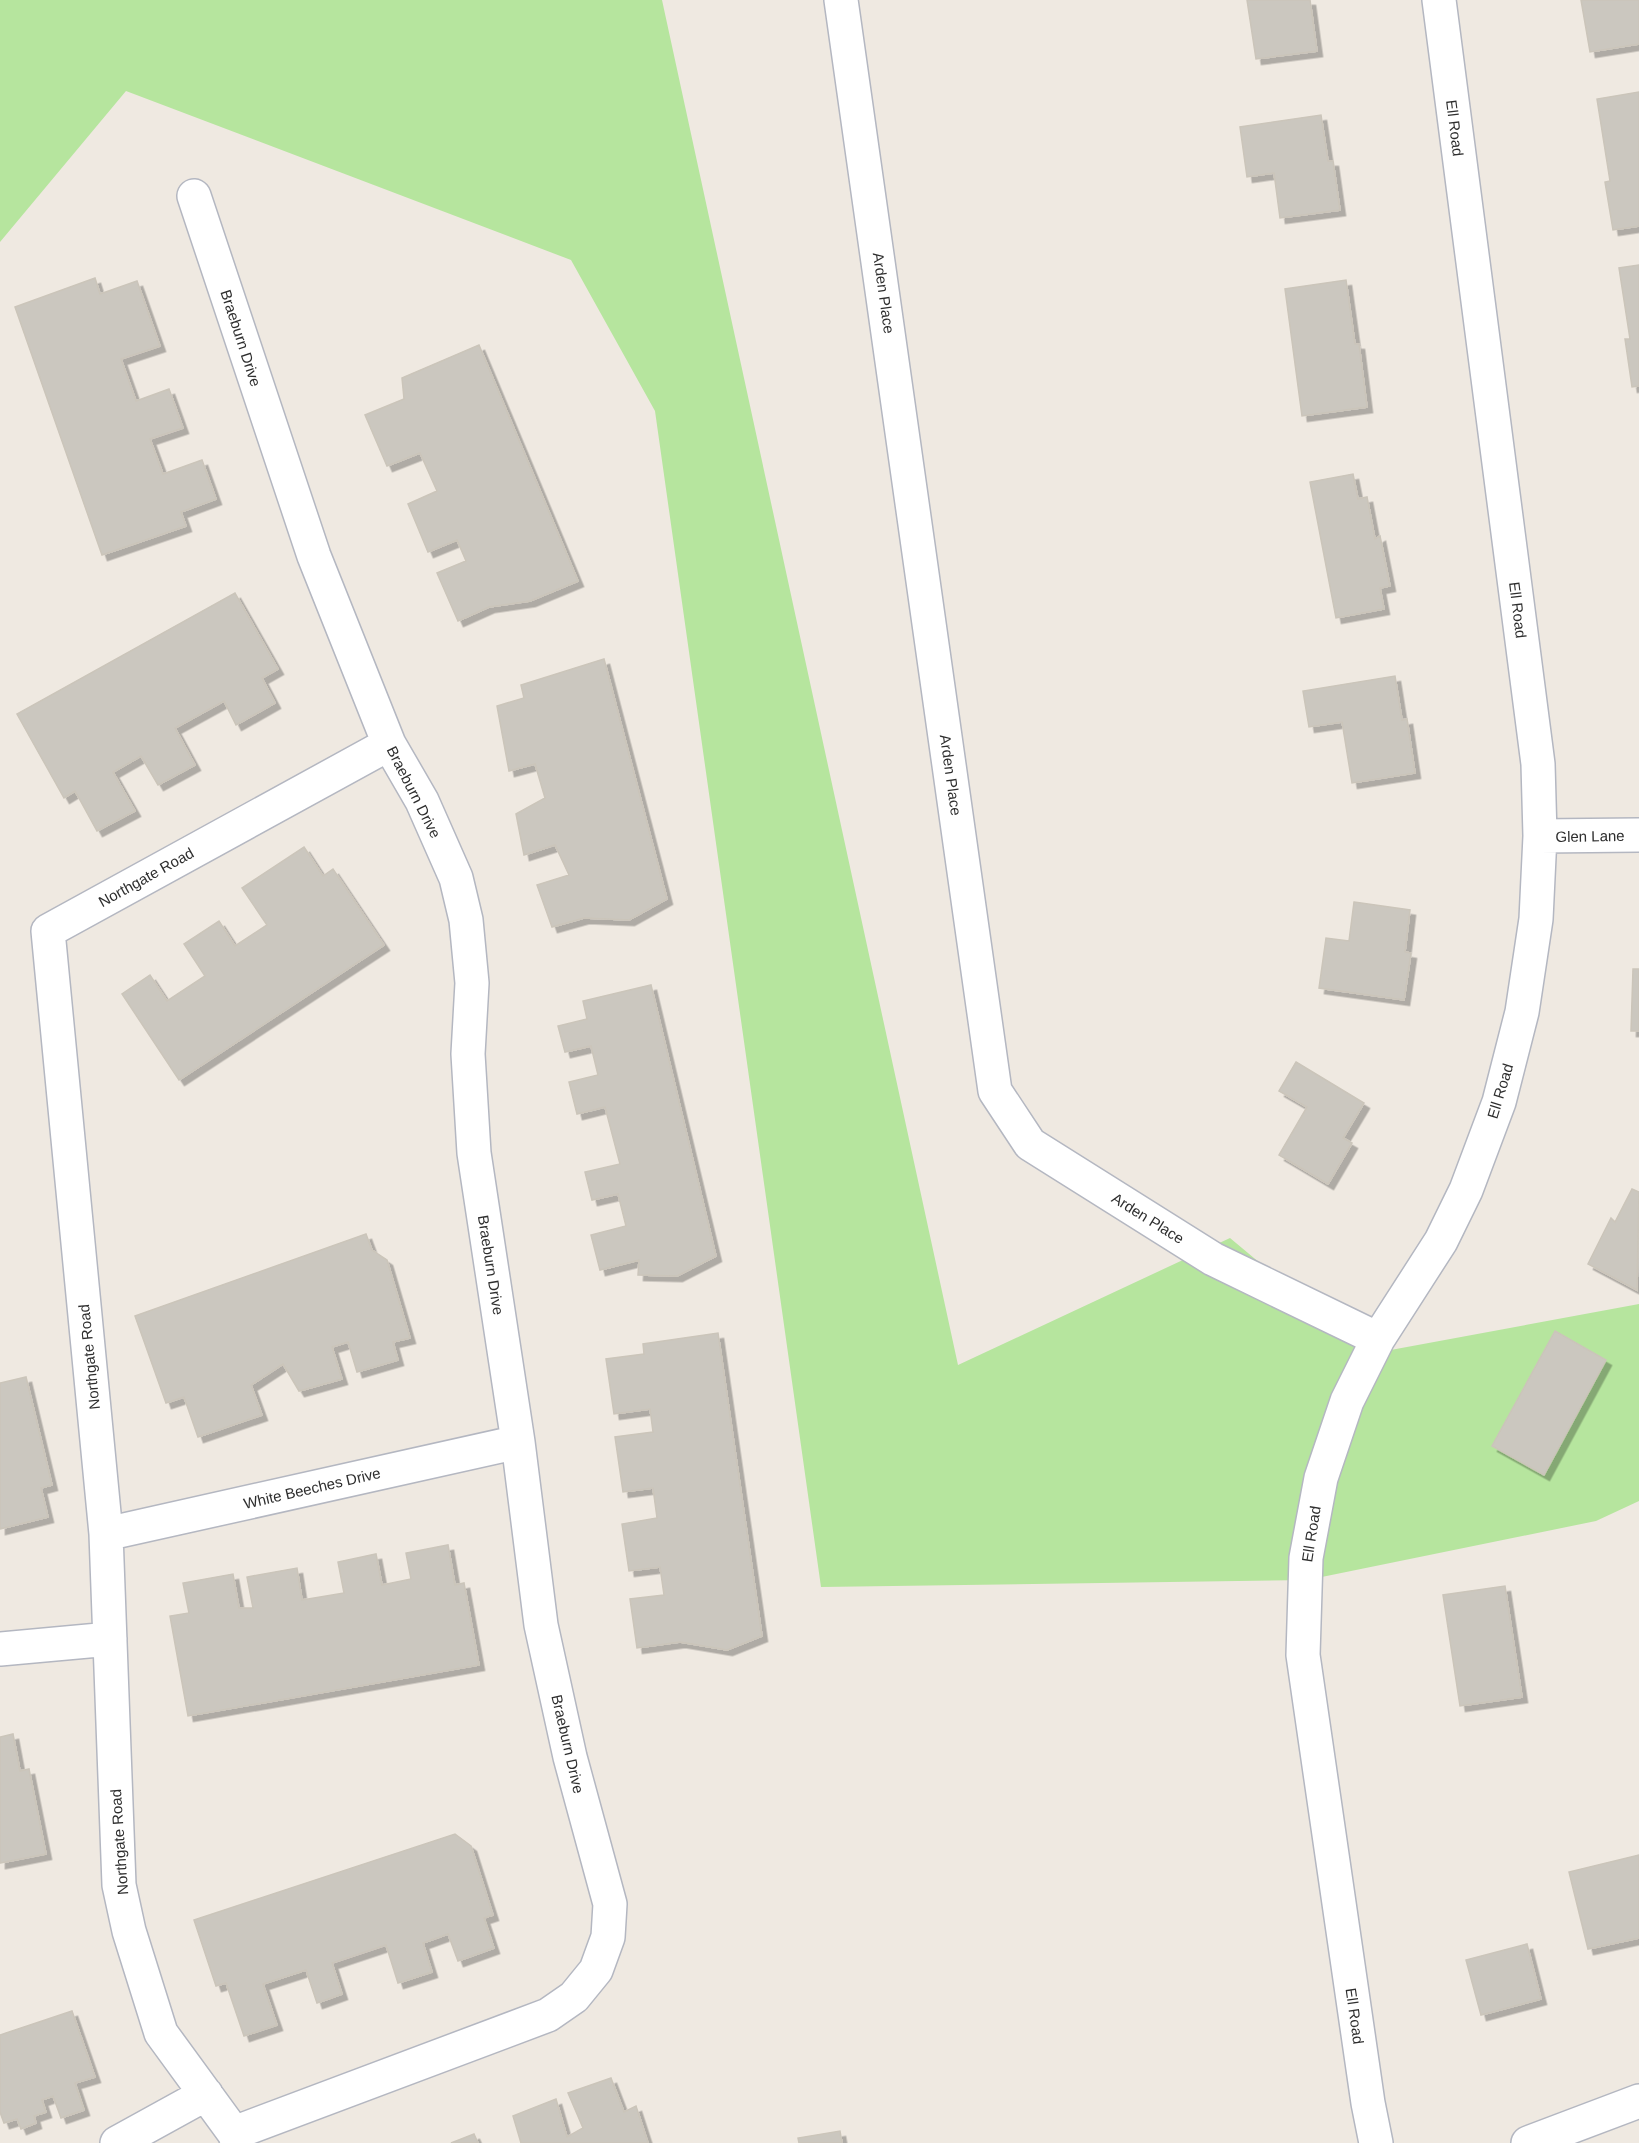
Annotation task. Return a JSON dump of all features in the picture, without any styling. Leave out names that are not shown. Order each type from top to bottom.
[{"type":"street","name":"Arden Place","points":[[840,0],[885,301],[995,1092],[1030,1144],[1213,1259],[1378,1339]]},
{"type":"street","name":"Ell Road","points":[[1376,2143],[1302,1654],[1306,1558],[1321,1478],[1347,1401],[1378,1339],[1442,1241],[1466,1190],[1499,1102],[1524,1000],[1536,919],[1540,836],[1538,764],[1439,0]]},
{"type":"street","name":"Braeburn Drive","points":[[194,196],[314,556],[389,744],[422,801],[456,878],[466,920],[472,983],[468,1054],[474,1153],[518,1442],[541,1625],[570,1757],[610,1904],[608,1937],[596,1970],[574,1997],[548,2015],[236,2138]]},
{"type":"street","name":"Northgate Road","points":[[236,2138],[161,2033],[129,1931],[119,1885],[106,1534],[48,931],[389,744]]},
{"type":"street","name":"Glen Lane","points":[[1540,836],[1639,835]]},
{"type":"street","name":"White Beeches Drive","points":[[106,1534],[518,1442]]},
{"type":"street","points":[[0,1649],[110,1639]]},
{"type":"street","points":[[117,2143],[206,2094]]},
{"type":"street","points":[[1528,2143],[1639,2101]]},
{"type":"green space","points":[[0,0],[662,0],[958,1365],[1230,1238],[1369,1354],[1639,1304],[1639,1501],[1596,1521],[1307,1580],[821,1587],[655,411],[571,260],[126,91],[0,242]]},
{"type":"building","points":[[1247,0],[1310,0],[1317,51],[1256,59]]},
{"type":"building","points":[[1581,0],[1639,0],[1639,44],[1590,52]]},
{"type":"building","points":[[1639,92],[1639,226],[1613,230],[1605,182],[1610,181],[1597,99]]},
{"type":"building","points":[[1321,115],[1328,161],[1333,161],[1340,210],[1280,218],[1274,173],[1247,177],[1240,127]]},
{"type":"building","points":[[1639,265],[1639,386],[1632,387],[1625,339],[1630,339],[1619,268]]},
{"type":"building","points":[[95,278],[100,294],[137,281],[160,346],[121,359],[136,401],[169,389],[183,428],[150,439],[163,474],[202,460],[216,499],[181,512],[186,526],[102,555],[15,307]]},
{"type":"building","points":[[1346,280],[1355,344],[1359,344],[1367,407],[1302,416],[1285,289]]},
{"type":"building","points":[[479,345],[578,581],[530,601],[489,607],[458,621],[437,573],[466,561],[457,540],[428,552],[408,504],[437,491],[420,453],[387,466],[365,415],[404,399],[402,378]]},
{"type":"building","points":[[1353,474],[1358,499],[1367,497],[1375,539],[1380,536],[1390,586],[1380,588],[1384,609],[1336,618],[1310,482]]},
{"type":"building","points":[[235,593],[278,669],[262,678],[275,703],[236,725],[224,701],[175,728],[195,765],[158,785],[141,756],[113,772],[135,811],[97,831],[75,791],[64,798],[17,714]]},
{"type":"building","points":[[604,659],[667,899],[629,920],[584,918],[552,927],[537,885],[569,875],[555,845],[524,855],[516,814],[545,798],[535,764],[509,771],[497,706],[524,698],[521,685]]},
{"type":"building","points":[[1395,676],[1402,720],[1407,719],[1415,773],[1352,783],[1342,722],[1309,727],[1303,691]]},
{"type":"building","points":[[304,847],[323,876],[333,869],[384,945],[179,1080],[122,994],[150,975],[167,1001],[205,976],[184,944],[219,921],[235,946],[267,925],[242,888]]},
{"type":"building","points":[[1354,902],[1410,910],[1405,952],[1411,953],[1404,1000],[1319,988],[1326,938],[1349,941]]},
{"type":"building","points":[[1633,969],[1639,969],[1639,1031],[1631,1031]]},
{"type":"building","points":[[651,985],[716,1256],[677,1276],[638,1275],[639,1260],[600,1270],[591,1235],[626,1226],[618,1194],[592,1200],[585,1172],[620,1164],[605,1107],[577,1114],[569,1082],[598,1075],[591,1046],[565,1052],[558,1026],[587,1019],[583,1001]]},
{"type":"building","points":[[1296,1062],[1364,1103],[1343,1138],[1352,1143],[1328,1184],[1279,1155],[1307,1107],[1279,1091]]},
{"type":"building","points":[[1632,1189],[1639,1192],[1637,1290],[1588,1264],[1611,1218],[1615,1222]]},
{"type":"building","points":[[366,1234],[372,1250],[387,1260],[410,1338],[393,1342],[398,1360],[357,1372],[348,1342],[332,1347],[342,1379],[299,1391],[283,1364],[251,1385],[262,1415],[198,1437],[184,1397],[166,1403],[135,1316]]},
{"type":"building","points":[[1555,1331],[1606,1360],[1544,1475],[1492,1446]]},
{"type":"building","points":[[718,1333],[762,1636],[727,1650],[680,1642],[637,1648],[630,1599],[664,1595],[660,1567],[629,1571],[622,1524],[657,1518],[653,1488],[623,1492],[615,1437],[653,1432],[650,1409],[614,1414],[606,1359],[644,1354],[643,1344]]},
{"type":"building","points":[[26,1377],[52,1485],[41,1488],[48,1517],[0,1529],[0,1383]]},
{"type":"building","points":[[448,1545],[455,1585],[464,1583],[479,1665],[188,1716],[170,1616],[189,1613],[183,1583],[233,1574],[239,1608],[253,1608],[247,1577],[297,1568],[302,1600],[344,1593],[338,1562],[376,1554],[382,1585],[411,1579],[406,1553]]},
{"type":"building","points":[[1505,1586],[1522,1697],[1460,1706],[1443,1595]]},
{"type":"building","points":[[13,1734],[20,1771],[29,1769],[46,1854],[0,1863],[0,1737]]},
{"type":"building","points":[[455,1834],[471,1846],[493,1915],[484,1918],[494,1948],[458,1961],[448,1934],[423,1943],[432,1972],[398,1983],[386,1945],[332,1963],[342,1994],[317,2003],[306,1970],[263,1984],[277,2025],[244,2036],[226,1983],[216,1986],[194,1920]]},
{"type":"building","points":[[1639,1855],[1639,1938],[1588,1949],[1569,1872]]},
{"type":"building","points":[[1527,1944],[1541,1999],[1481,2015],[1466,1960]]},
{"type":"building","points":[[72,2011],[95,2077],[75,2083],[84,2110],[61,2118],[53,2096],[42,2100],[46,2112],[34,2116],[36,2123],[21,2129],[17,2119],[4,2123],[0,2112],[0,2035]]},
{"type":"building","points":[[611,2078],[624,2112],[636,2106],[648,2143],[521,2143],[513,2116],[556,2099],[567,2137],[583,2128],[568,2093]]},
{"type":"building","points":[[840,2131],[842,2143],[799,2143],[798,2138]]},
{"type":"building","points":[[474,2134],[478,2143],[451,2143]]}]
